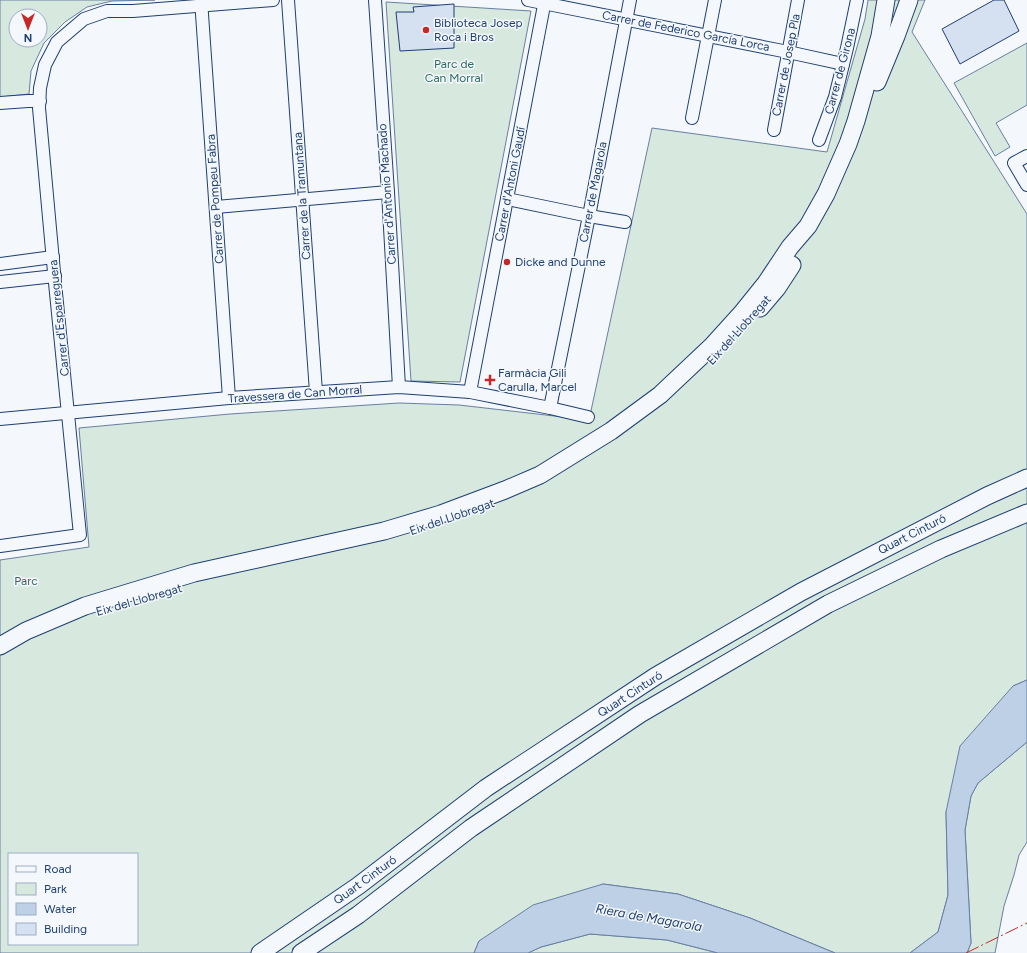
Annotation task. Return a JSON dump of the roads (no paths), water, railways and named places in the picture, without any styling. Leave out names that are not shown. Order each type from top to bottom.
[{"type":"highway","name":"Eix del Llobregat","points":[[0,646],[26,631],[85,606],[194,573],[384,531],[441,514],[475,502],[540,475],[611,431],[660,395],[712,346],[766,283],[790,247],[808,226],[826,194],[848,144],[856,121],[880,36],[886,0]]},
{"type":"highway","points":[[856,121],[871,96],[909,0]]},
{"type":"highway","name":"Eix del Llobregat","points":[[0,655],[55,627],[141,598],[253,569],[325,554],[434,525],[485,507],[529,489],[575,465],[653,412],[719,355],[777,288],[801,250],[808,226]]},
{"type":"highway","name":"Quart Cinturó","points":[[260,953],[358,886],[486,788],[656,676],[801,592],[987,496],[1027,478]]},
{"type":"highway","name":"Quart Cinturó","points":[[301,953],[358,915],[471,828],[640,714],[828,604],[941,549],[1027,513]]},
{"type":"street","points":[[0,104],[40,101],[40,88],[45,65],[57,42],[84,19],[108,12],[133,12],[201,3],[273,0]]},
{"type":"street","name":"Carrer de la Tramuntana","points":[[288,0],[316,392]]},
{"type":"street","name":"Carrer d'Antonio Machado","points":[[375,0],[399,387]]},
{"type":"street","name":"Carrer de Federico García Lorca","points":[[528,0],[544,2],[843,64]]},
{"type":"street","name":"Carrer de Magarola","points":[[550,408],[589,216],[630,0]]},
{"type":"street","points":[[692,118],[715,0]]},
{"type":"street","name":"Carrer de Josep Pla","points":[[774,130],[798,0]]},
{"type":"street","name":"Carrer de Girona","points":[[819,140],[835,97],[857,0]]},
{"type":"street","name":"Carrer d'Antoni Gaudí","points":[[470,392],[544,2]]},
{"type":"street","name":"Carrer de Pompeu Fabra","points":[[201,3],[229,398]]},
{"type":"street","name":"Carrer d'Esparreguera","points":[[0,546],[80,536],[54,276],[39,108],[40,101]]},
{"type":"street","points":[[1027,156],[1014,163],[1027,185]]},
{"type":"street","points":[[216,207],[388,192]]},
{"type":"street","points":[[507,199],[625,222]]},
{"type":"street","points":[[0,264],[53,256]]},
{"type":"street","points":[[0,282],[54,276]]},
{"type":"street","name":"Travessera de Can Morral","points":[[0,419],[229,398],[399,387],[470,392],[588,417]]},
{"type":"water","points":[[1027,680],[1027,742],[978,783],[971,796],[965,830],[971,943],[967,953],[910,953],[938,932],[948,895],[946,812],[960,746],[1013,686]]},
{"type":"water","name":"Riera de Magarola","points":[[603,884],[678,894],[750,918],[835,953],[718,953],[667,940],[590,934],[541,947],[528,953],[474,953],[479,941],[533,905]]},
{"type":"place","name":"Biblioteca Josep Roca i Bros","points":[[426,30]]},
{"type":"place","name":"Dicke and Dunne","points":[[507,262]]},
{"type":"place","name":"Farmàcia Gili Carulla, Marcel","points":[[490,380]]},
{"type":"park label","name":"Parc de Can Morral","points":[[454,71]]},
{"type":"park label","name":"Parc","points":[[26,581]]}]
